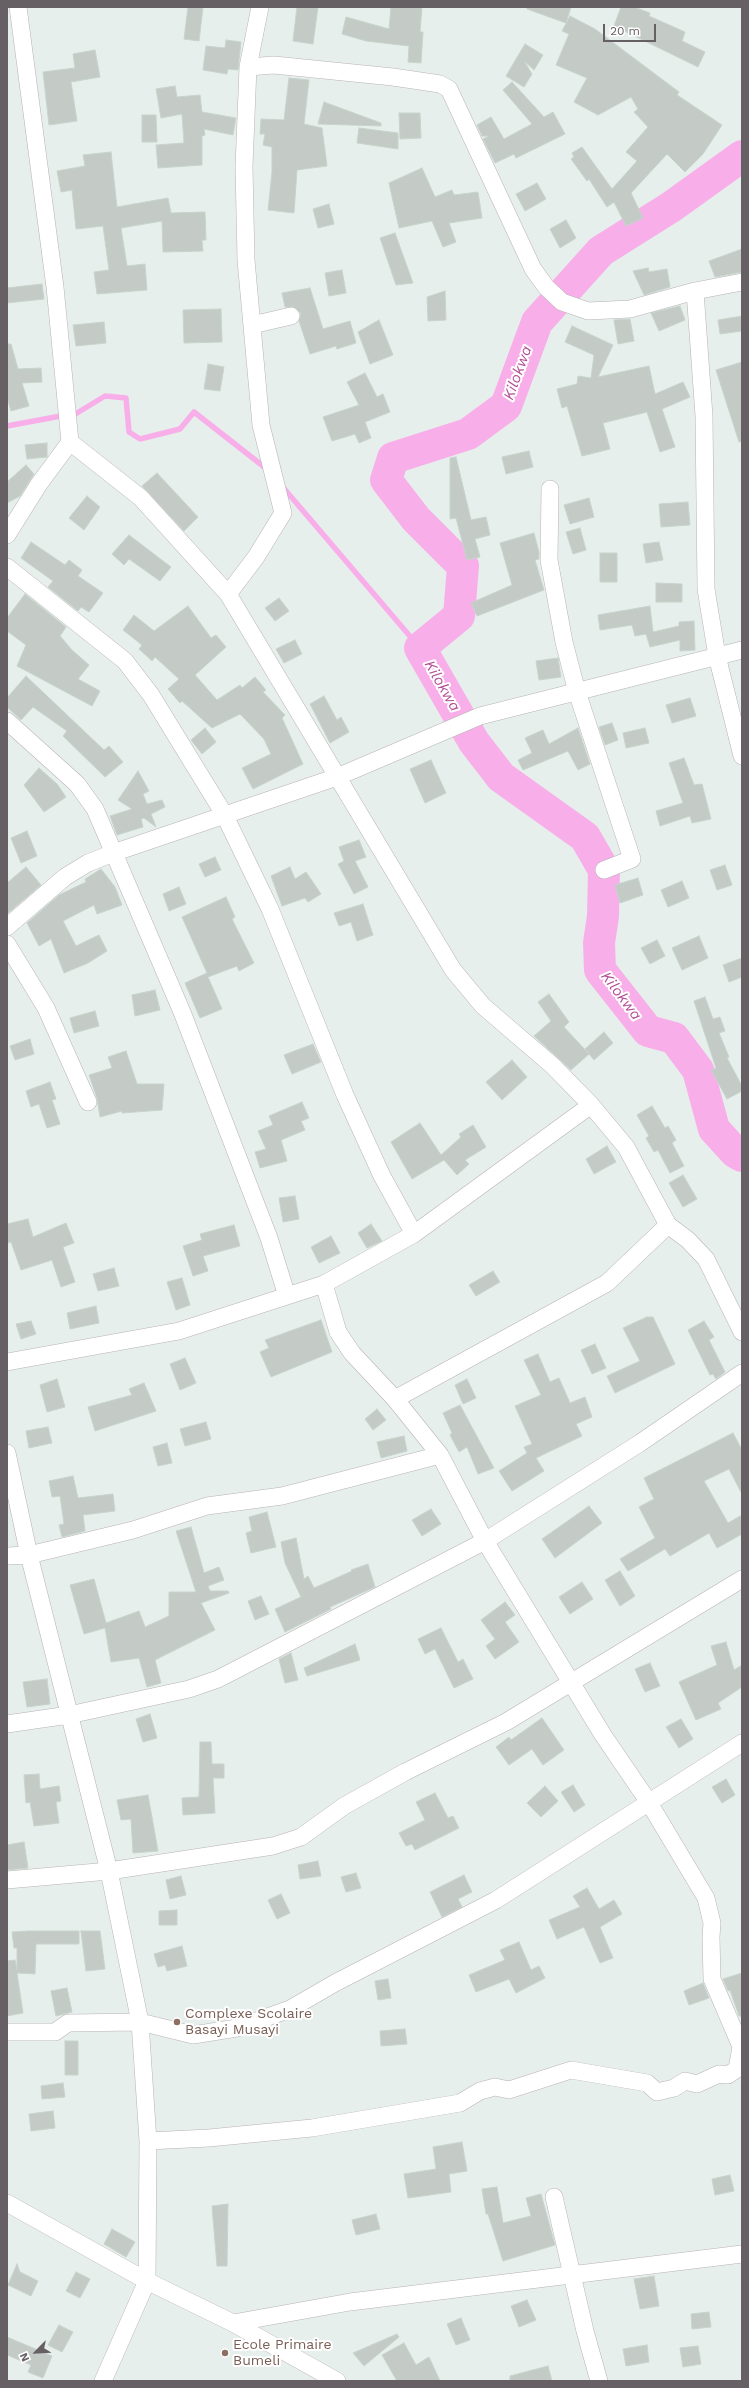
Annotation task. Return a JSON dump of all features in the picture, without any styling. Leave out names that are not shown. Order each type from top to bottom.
[{"type":"street","points":[[7,535],[39,484],[70,442],[55,286],[18,7]]},
{"type":"street","points":[[228,594],[256,558],[283,513],[261,425],[246,260],[244,175],[248,67],[260,7]]},
{"type":"street","points":[[248,67],[274,65],[393,77],[440,84],[449,89],[533,269],[546,287],[558,298],[588,311],[630,309],[742,282]]},
{"type":"street","points":[[696,292],[704,416],[706,589],[717,656],[742,756]]},
{"type":"street","points":[[252,326],[291,316]]},
{"type":"street","points":[[70,442],[141,498],[228,594],[453,970],[483,1006],[553,1066],[591,1105],[626,1147],[668,1224],[688,1240],[706,1259],[742,1332]]},
{"type":"street","points":[[550,489],[549,560],[564,642],[577,692],[632,859],[604,870]]},
{"type":"street","points":[[7,567],[124,661],[151,695],[224,814],[270,909],[345,1095],[382,1176],[414,1234]]},
{"type":"street","points":[[7,927],[65,877],[88,863],[113,853],[224,814],[337,777],[480,716],[742,650]]},
{"type":"street","points":[[7,721],[77,784],[95,809],[182,1012],[269,1238],[287,1296]]},
{"type":"street","points":[[7,944],[46,1008],[88,1102]]},
{"type":"street","points":[[7,1362],[179,1331],[324,1284],[414,1234],[591,1105]]},
{"type":"street","points":[[395,1399],[607,1283],[668,1224]]},
{"type":"street","points":[[148,2141],[209,2138],[312,2128],[460,2103],[480,2091],[494,2087],[509,2090],[571,2070],[647,2082],[657,2092],[674,2088],[685,2081],[697,2084],[719,2074],[728,2075],[737,2069],[742,2048],[712,1979],[712,1923],[706,1898],[648,1801],[603,1735],[570,1682],[485,1541],[440,1455],[395,1399],[352,1353],[338,1332],[324,1284]]},
{"type":"street","points":[[7,1724],[68,1715],[189,1689],[218,1679],[485,1541],[640,1443],[742,1373]]},
{"type":"street","points":[[7,1453],[29,1555],[68,1715],[109,1871],[140,2022],[148,2141],[147,2281],[104,2381]]},
{"type":"street","points":[[7,1556],[29,1555],[133,1530],[207,1506],[282,1496],[440,1455]]},
{"type":"street","points":[[7,1880],[109,1871],[273,1846],[301,1837],[344,1806],[405,1772],[506,1722],[742,1579]]},
{"type":"street","points":[[7,2032],[55,2032],[68,2023],[140,2022],[193,2035],[236,2028],[290,2009],[335,1983],[496,1900],[648,1801],[742,1743]]},
{"type":"street","points":[[554,2198],[571,2274],[599,2381]]},
{"type":"street","points":[[7,2203],[147,2281],[233,2323],[338,2381]]},
{"type":"street","points":[[233,2323],[350,2302],[742,2254]]},
{"type":"building","points":[[188,7],[203,7],[199,41],[184,39]]},
{"type":"building","points":[[297,7],[318,7],[313,44],[293,41]]},
{"type":"building","points":[[391,7],[422,7],[420,32],[423,32],[421,63],[408,62],[409,46],[366,41],[342,34],[346,17],[389,29]]},
{"type":"building","points":[[527,7],[571,7],[566,23],[527,9]]},
{"type":"building","points":[[621,7],[634,7],[650,13],[649,16],[685,32],[682,41],[705,52],[698,67],[614,26]]},
{"type":"building","points":[[570,16],[595,29],[679,92],[677,95],[722,125],[703,154],[685,172],[667,154],[631,193],[643,218],[626,226],[614,202],[607,207],[589,179],[587,181],[571,159],[574,157],[572,153],[582,147],[612,189],[637,161],[626,152],[648,127],[634,112],[638,109],[631,97],[598,115],[574,102],[587,78],[556,65],[569,34],[562,31]]},
{"type":"building","points":[[226,40],[241,42],[238,70],[228,69],[227,74],[203,70],[206,46],[225,48]]},
{"type":"building","points":[[525,44],[543,55],[534,70],[524,61],[532,74],[524,87],[506,76]]},
{"type":"building","points":[[95,50],[100,77],[71,82],[77,121],[49,125],[43,72],[75,68],[73,54]]},
{"type":"building","points":[[289,78],[309,80],[304,124],[322,128],[327,166],[297,170],[294,213],[268,210],[272,172],[272,147],[263,145],[265,134],[260,134],[261,119],[284,120]]},
{"type":"building","points":[[512,82],[544,117],[553,112],[565,134],[516,158],[514,154],[495,163],[483,139],[489,136],[482,136],[477,125],[491,117],[504,139],[532,124],[503,90]]},
{"type":"building","points":[[175,86],[177,97],[200,95],[202,112],[236,118],[233,135],[204,129],[205,135],[202,136],[202,165],[158,168],[156,145],[184,143],[182,114],[161,118],[156,89]]},
{"type":"building","points":[[324,102],[381,123],[381,126],[318,124]]},
{"type":"building","points":[[399,113],[420,113],[421,138],[400,139]]},
{"type":"building","points":[[142,115],[156,115],[157,142],[142,142]]},
{"type":"building","points":[[359,128],[398,133],[398,149],[357,143]]},
{"type":"building","points":[[111,152],[117,207],[168,198],[171,213],[205,212],[206,240],[202,240],[203,251],[163,252],[162,221],[121,228],[127,266],[145,264],[147,290],[97,294],[94,272],[109,270],[103,226],[76,229],[72,190],[61,192],[57,171],[85,166],[83,155]]},
{"type":"building","points":[[422,168],[435,197],[452,190],[454,195],[478,192],[482,218],[449,223],[456,242],[443,247],[432,221],[399,228],[389,183]]},
{"type":"building","points":[[537,183],[546,199],[525,211],[516,194]]},
{"type":"building","points":[[329,204],[334,224],[318,228],[313,209]]},
{"type":"building","points":[[566,220],[576,238],[560,248],[550,229]]},
{"type":"building","points":[[395,233],[413,283],[396,285],[380,238]]},
{"type":"building","points":[[742,249],[742,272],[715,277],[709,261]]},
{"type":"building","points":[[648,268],[649,272],[667,269],[670,287],[644,295],[633,271]]},
{"type":"building","points":[[342,270],[346,293],[329,296],[325,273]]},
{"type":"building","points":[[42,284],[44,299],[7,303],[7,288]]},
{"type":"building","points":[[310,288],[323,329],[350,321],[356,343],[337,349],[336,346],[310,354],[299,321],[301,313],[294,307],[285,307],[282,293]]},
{"type":"building","points":[[445,291],[446,320],[428,321],[427,297]]},
{"type":"building","points":[[680,306],[685,320],[659,331],[651,313]]},
{"type":"building","points":[[221,309],[222,342],[184,343],[183,310]]},
{"type":"building","points":[[742,316],[742,331],[720,334],[718,320]]},
{"type":"building","points":[[630,319],[634,341],[618,344],[614,320]]},
{"type":"building","points":[[379,320],[393,355],[370,364],[358,332]]},
{"type":"building","points":[[104,322],[106,343],[76,346],[73,325]]},
{"type":"building","points":[[572,326],[613,345],[598,377],[649,366],[655,394],[683,382],[690,397],[662,409],[675,447],[660,452],[647,412],[603,423],[610,449],[582,456],[567,406],[562,408],[557,389],[577,384],[578,376],[591,378],[594,355],[565,342]]},
{"type":"building","points":[[7,344],[11,344],[18,369],[41,368],[42,382],[22,383],[29,406],[11,411],[7,397]]},
{"type":"building","points":[[742,362],[742,441],[739,442],[716,370]]},
{"type":"building","points":[[208,364],[224,367],[220,391],[204,389]]},
{"type":"building","points":[[365,373],[377,397],[383,394],[390,412],[365,422],[371,438],[359,443],[355,434],[332,441],[323,417],[359,405],[347,382]]},
{"type":"building","points":[[47,443],[47,457],[27,459],[25,445]]},
{"type":"building","points":[[529,451],[533,467],[506,474],[502,457]]},
{"type":"building","points":[[456,457],[471,520],[486,517],[490,535],[475,539],[480,557],[467,560],[456,518],[450,519],[450,458]]},
{"type":"building","points":[[26,465],[34,474],[20,496],[7,503],[7,482]]},
{"type":"building","points":[[157,473],[198,517],[184,531],[142,486]]},
{"type":"building","points":[[87,496],[100,507],[84,530],[69,518]]},
{"type":"building","points":[[589,498],[594,517],[570,524],[564,505]]},
{"type":"building","points":[[688,502],[690,525],[661,527],[659,504]]},
{"type":"building","points":[[580,528],[586,550],[573,554],[566,532]]},
{"type":"building","points":[[534,533],[539,552],[539,559],[535,560],[544,590],[477,616],[471,603],[512,585],[500,543]]},
{"type":"building","points":[[129,535],[171,567],[160,581],[129,559],[124,565],[112,554]]},
{"type":"building","points":[[31,542],[65,565],[69,560],[82,570],[78,576],[103,593],[89,612],[81,607],[78,611],[48,587],[53,581],[21,558]]},
{"type":"building","points":[[659,542],[663,560],[646,563],[643,544]]},
{"type":"building","points":[[600,553],[617,553],[617,582],[600,582]]},
{"type":"building","points":[[656,583],[682,584],[682,602],[656,602]]},
{"type":"building","points":[[25,594],[66,627],[60,636],[72,650],[89,665],[78,679],[100,691],[92,706],[17,666],[26,645],[7,631],[7,618]]},
{"type":"building","points":[[279,598],[289,611],[275,621],[265,608]]},
{"type":"building","points":[[188,606],[211,638],[216,635],[226,647],[195,675],[217,700],[240,685],[242,688],[255,677],[266,690],[263,692],[285,715],[282,718],[303,764],[253,789],[242,768],[271,754],[264,739],[240,714],[212,728],[182,701],[180,703],[168,689],[179,679],[155,657],[152,661],[139,649],[142,645],[123,630],[134,615],[154,631]]},
{"type":"building","points":[[650,606],[653,632],[679,626],[679,622],[694,621],[695,650],[680,651],[680,640],[650,647],[646,634],[635,636],[632,625],[600,630],[598,615]]},
{"type":"building","points":[[295,640],[302,654],[284,663],[276,649]]},
{"type":"building","points":[[558,658],[561,677],[539,680],[536,661]]},
{"type":"building","points":[[26,676],[104,750],[109,746],[123,762],[105,777],[63,736],[67,731],[33,707],[21,720],[7,707],[7,698]]},
{"type":"building","points":[[324,696],[337,720],[341,717],[349,732],[330,743],[310,704]]},
{"type":"building","points":[[690,698],[696,716],[672,723],[666,705]]},
{"type":"building","points":[[612,723],[618,740],[605,745],[599,727]]},
{"type":"building","points":[[205,728],[216,742],[202,754],[191,740]]},
{"type":"building","points":[[578,728],[590,764],[578,770],[568,751],[523,770],[518,760],[532,753],[525,738],[543,730],[549,744]]},
{"type":"building","points":[[645,728],[649,743],[626,748],[623,733]]},
{"type":"building","points":[[684,758],[694,785],[702,784],[711,819],[692,823],[690,816],[660,826],[656,811],[683,803],[669,763]]},
{"type":"building","points":[[431,760],[446,793],[425,803],[410,769]]},
{"type":"building","points":[[39,768],[57,784],[66,797],[44,812],[24,785]]},
{"type":"building","points":[[138,771],[149,791],[143,794],[147,804],[162,800],[165,807],[151,814],[156,827],[144,818],[141,819],[143,827],[117,835],[110,816],[132,809],[118,800]]},
{"type":"building","points":[[27,831],[37,856],[21,863],[11,838]]},
{"type":"building","points":[[359,840],[366,857],[355,861],[368,887],[354,894],[338,864],[344,861],[339,847]]},
{"type":"building","points":[[215,857],[221,870],[205,877],[199,864]]},
{"type":"building","points":[[725,865],[732,885],[717,890],[710,870]]},
{"type":"building","points":[[26,867],[41,885],[7,914],[7,883]]},
{"type":"building","points":[[290,867],[295,879],[306,872],[321,894],[308,902],[305,898],[282,906],[271,876]]},
{"type":"building","points":[[101,869],[115,887],[122,905],[97,914],[94,905],[63,921],[76,946],[99,935],[107,951],[88,963],[64,973],[51,939],[39,946],[27,923],[59,895],[86,882],[85,879]]},
{"type":"building","points":[[638,878],[643,895],[620,903],[615,885]]},
{"type":"building","points":[[682,881],[689,898],[668,907],[661,890]]},
{"type":"building","points":[[179,887],[186,904],[169,911],[163,894]]},
{"type":"building","points":[[226,897],[235,917],[232,919],[254,963],[239,971],[237,966],[208,977],[222,1009],[200,1018],[185,983],[207,973],[182,917]]},
{"type":"building","points":[[363,904],[373,935],[357,941],[351,922],[339,926],[334,913]]},
{"type":"building","points":[[699,936],[708,958],[682,970],[672,948]]},
{"type":"building","points":[[657,940],[665,956],[650,964],[641,948]]},
{"type":"building","points":[[742,958],[742,977],[729,982],[723,965]]},
{"type":"building","points":[[155,990],[160,1010],[135,1016],[132,995]]},
{"type":"building","points":[[549,994],[569,1022],[564,1027],[589,1054],[571,1070],[534,1036],[551,1021],[538,1002]]},
{"type":"building","points":[[705,997],[713,1019],[720,1017],[725,1031],[719,1033],[729,1057],[727,1058],[742,1086],[742,1091],[727,1099],[711,1070],[716,1068],[694,1001]]},
{"type":"building","points":[[95,1011],[99,1026],[74,1033],[70,1018]]},
{"type":"building","points":[[604,1032],[613,1043],[594,1060],[585,1049]]},
{"type":"building","points":[[30,1039],[34,1054],[15,1060],[10,1046]]},
{"type":"building","points":[[313,1044],[321,1062],[292,1074],[284,1055]]},
{"type":"building","points":[[126,1051],[137,1084],[164,1084],[162,1110],[122,1113],[122,1111],[100,1117],[97,1098],[89,1075],[112,1068],[108,1057]]},
{"type":"building","points":[[512,1060],[527,1077],[502,1100],[486,1082]]},
{"type":"building","points":[[50,1082],[56,1099],[52,1100],[60,1124],[47,1128],[39,1104],[31,1107],[26,1091]]},
{"type":"building","points":[[302,1102],[309,1118],[301,1121],[305,1130],[281,1140],[287,1161],[260,1168],[255,1152],[266,1149],[258,1131],[273,1125],[269,1116]]},
{"type":"building","points":[[652,1106],[665,1128],[668,1126],[676,1140],[672,1143],[684,1166],[670,1173],[658,1150],[654,1152],[646,1138],[649,1136],[637,1115]]},
{"type":"building","points":[[420,1123],[441,1155],[461,1137],[459,1134],[473,1125],[486,1147],[465,1160],[469,1164],[457,1175],[444,1160],[412,1179],[391,1142]]},
{"type":"building","points":[[607,1146],[616,1162],[594,1174],[586,1159]]},
{"type":"building","points":[[683,1175],[697,1199],[683,1207],[669,1183]]},
{"type":"building","points":[[295,1196],[299,1219],[283,1222],[279,1198]]},
{"type":"building","points":[[28,1219],[33,1237],[66,1223],[74,1243],[63,1247],[75,1282],[61,1287],[52,1260],[21,1270],[11,1242],[7,1243],[7,1224]]},
{"type":"building","points":[[371,1224],[382,1241],[367,1248],[358,1233]]},
{"type":"building","points":[[234,1225],[240,1246],[203,1256],[208,1271],[193,1276],[183,1246],[202,1240],[200,1234]]},
{"type":"building","points":[[331,1236],[340,1253],[319,1263],[311,1247]]},
{"type":"building","points":[[114,1268],[119,1286],[98,1291],[93,1274]]},
{"type":"building","points":[[493,1271],[500,1282],[476,1296],[469,1285]]},
{"type":"building","points":[[182,1278],[190,1305],[176,1310],[167,1282]]},
{"type":"building","points":[[96,1306],[99,1323],[70,1329],[67,1313]]},
{"type":"building","points":[[647,1317],[653,1317],[675,1364],[615,1393],[607,1376],[640,1361],[623,1328]]},
{"type":"building","points":[[321,1320],[332,1352],[271,1377],[260,1352],[269,1348],[265,1340]]},
{"type":"building","points":[[31,1321],[36,1334],[21,1339],[16,1324]]},
{"type":"building","points":[[704,1321],[714,1337],[709,1340],[725,1372],[716,1379],[713,1374],[710,1375],[688,1330]]},
{"type":"building","points":[[595,1344],[606,1368],[592,1374],[581,1350]]},
{"type":"building","points":[[538,1354],[550,1382],[559,1378],[570,1403],[585,1397],[592,1417],[576,1424],[582,1436],[536,1458],[544,1471],[512,1491],[499,1471],[527,1453],[524,1447],[532,1444],[515,1406],[541,1395],[524,1360]]},
{"type":"building","points":[[185,1358],[196,1383],[180,1390],[170,1364]]},
{"type":"building","points":[[57,1379],[65,1407],[47,1412],[40,1385]]},
{"type":"building","points":[[467,1379],[476,1398],[463,1404],[455,1385]]},
{"type":"building","points":[[144,1383],[156,1411],[95,1431],[88,1407],[132,1395],[129,1389]]},
{"type":"building","points":[[460,1405],[494,1468],[478,1474],[467,1447],[459,1452],[450,1435],[452,1433],[443,1413]]},
{"type":"building","points":[[377,1409],[386,1420],[373,1430],[365,1419]]},
{"type":"building","points":[[206,1422],[211,1439],[185,1446],[180,1429]]},
{"type":"building","points":[[48,1427],[52,1443],[29,1448],[26,1431]]},
{"type":"building","points":[[733,1433],[742,1450],[742,1494],[729,1469],[704,1481],[728,1523],[742,1515],[742,1534],[717,1548],[709,1533],[670,1556],[665,1549],[628,1571],[620,1559],[655,1538],[639,1507],[654,1499],[644,1478]]},
{"type":"building","points":[[404,1436],[407,1451],[381,1458],[377,1442]]},
{"type":"building","points":[[167,1443],[172,1463],[158,1466],[153,1447]]},
{"type":"building","points":[[73,1476],[78,1498],[113,1494],[115,1511],[83,1515],[85,1531],[62,1537],[59,1525],[64,1524],[60,1496],[52,1497],[49,1481]]},
{"type":"building","points":[[589,1506],[602,1523],[555,1558],[542,1539]]},
{"type":"building","points":[[431,1509],[441,1524],[422,1536],[412,1520]]},
{"type":"building","points":[[267,1512],[276,1547],[251,1553],[246,1533],[252,1531],[249,1517]]},
{"type":"building","points":[[191,1527],[204,1573],[219,1567],[224,1580],[208,1586],[210,1591],[228,1591],[229,1593],[201,1603],[215,1630],[155,1660],[161,1683],[147,1687],[139,1658],[111,1662],[105,1628],[84,1634],[70,1585],[94,1579],[106,1623],[139,1611],[145,1627],[169,1616],[169,1592],[196,1592],[176,1531]]},
{"type":"building","points":[[296,1538],[304,1579],[308,1576],[314,1588],[352,1571],[351,1570],[368,1564],[375,1587],[330,1607],[331,1609],[285,1632],[275,1609],[301,1597],[285,1563],[281,1542]]},
{"type":"building","points":[[620,1571],[635,1596],[620,1606],[605,1580]]},
{"type":"building","points":[[582,1582],[593,1599],[570,1614],[559,1597]]},
{"type":"building","points":[[261,1596],[269,1614],[255,1620],[248,1601]]},
{"type":"building","points":[[505,1602],[515,1615],[505,1622],[519,1642],[495,1659],[486,1646],[495,1639],[481,1620]]},
{"type":"building","points":[[441,1628],[458,1662],[463,1659],[473,1679],[454,1688],[435,1649],[425,1654],[418,1639]]},
{"type":"building","points":[[726,1642],[734,1670],[742,1665],[742,1687],[718,1703],[721,1709],[696,1720],[679,1682],[717,1665],[711,1646]]},
{"type":"building","points":[[355,1644],[360,1660],[307,1676],[304,1668]]},
{"type":"building","points":[[291,1653],[298,1680],[285,1683],[279,1659]]},
{"type":"building","points":[[650,1663],[660,1686],[645,1692],[635,1669]]},
{"type":"building","points":[[47,1679],[50,1704],[27,1707],[23,1682]]},
{"type":"building","points":[[150,1714],[157,1738],[143,1742],[136,1719]]},
{"type":"building","points":[[542,1718],[564,1750],[543,1765],[532,1749],[509,1765],[496,1747],[509,1737],[511,1740]]},
{"type":"building","points":[[681,1719],[693,1739],[679,1748],[666,1727]]},
{"type":"building","points":[[200,1742],[211,1742],[212,1764],[224,1764],[224,1778],[213,1778],[215,1813],[183,1815],[182,1798],[199,1797]]},
{"type":"building","points":[[39,1774],[40,1789],[59,1786],[61,1801],[56,1802],[59,1823],[34,1826],[30,1802],[26,1803],[24,1775]]},
{"type":"building","points":[[726,1779],[735,1795],[722,1803],[712,1787]]},
{"type":"building","points":[[573,1785],[585,1805],[574,1812],[561,1792]]},
{"type":"building","points":[[545,1786],[558,1801],[541,1817],[527,1803]]},
{"type":"building","points":[[435,1793],[448,1818],[453,1816],[459,1828],[415,1850],[412,1844],[406,1846],[399,1833],[425,1820],[416,1802]]},
{"type":"building","points":[[148,1795],[158,1851],[133,1853],[131,1819],[121,1820],[117,1800]]},
{"type":"building","points":[[24,1842],[28,1868],[7,1870],[7,1845]]},
{"type":"building","points":[[318,1861],[321,1876],[300,1879],[298,1865]]},
{"type":"building","points":[[356,1873],[361,1888],[346,1892],[341,1877]]},
{"type":"building","points":[[464,1875],[472,1892],[458,1899],[462,1907],[442,1917],[430,1892]]},
{"type":"building","points":[[181,1876],[186,1895],[170,1899],[166,1880]]},
{"type":"building","points":[[587,1888],[599,1909],[614,1900],[622,1914],[600,1927],[613,1958],[600,1963],[584,1927],[557,1939],[549,1920],[580,1907],[573,1896]]},
{"type":"building","points":[[281,1894],[290,1913],[277,1919],[268,1900]]},
{"type":"building","points":[[177,1910],[177,1925],[159,1925],[159,1911]]},
{"type":"building","points":[[79,1931],[79,1944],[36,1944],[35,1974],[17,1973],[23,2013],[7,2016],[7,1961],[15,1960],[17,1970],[17,1948],[14,1948],[12,1932]]},
{"type":"building","points":[[81,1931],[100,1931],[105,1969],[86,1971]]},
{"type":"building","points":[[519,1942],[531,1970],[539,1966],[545,1978],[516,1993],[509,1979],[476,1992],[469,1975],[505,1960],[500,1950]]},
{"type":"building","points":[[182,1946],[187,1966],[167,1971],[165,1965],[158,1967],[154,1954]]},
{"type":"building","points":[[742,1973],[742,2016],[739,2016],[730,1990],[728,1991],[723,1979]]},
{"type":"building","points":[[388,1979],[391,1998],[378,2000],[375,1981]]},
{"type":"building","points":[[703,1983],[709,1998],[689,2005],[684,1991]]},
{"type":"building","points":[[67,1988],[72,2012],[56,2016],[51,1991]]},
{"type":"building","points":[[405,2029],[407,2044],[381,2046],[380,2031]]},
{"type":"building","points":[[65,2041],[78,2041],[78,2075],[65,2075]]},
{"type":"building","points":[[63,2083],[65,2097],[42,2099],[41,2086]]},
{"type":"building","points":[[53,2111],[55,2128],[31,2131],[29,2114]]},
{"type":"building","points":[[462,2142],[467,2171],[449,2174],[451,2192],[408,2198],[404,2174],[436,2169],[433,2147]]},
{"type":"building","points":[[730,2175],[734,2191],[715,2195],[712,2179]]},
{"type":"building","points":[[497,2187],[503,2223],[531,2216],[526,2198],[541,2194],[555,2245],[503,2261],[488,2214],[486,2214],[482,2189]]},
{"type":"building","points":[[228,2204],[227,2266],[217,2266],[212,2206]]},
{"type":"building","points":[[376,2214],[380,2229],[356,2235],[352,2220]]},
{"type":"building","points":[[112,2229],[135,2242],[126,2257],[104,2244]]},
{"type":"building","points":[[17,2264],[20,2272],[38,2281],[31,2296],[8,2285]]},
{"type":"building","points":[[76,2272],[90,2279],[80,2298],[66,2291]]},
{"type":"building","points":[[654,2276],[659,2306],[640,2309],[634,2279]]},
{"type":"building","points":[[527,2300],[536,2320],[519,2327],[511,2306]]},
{"type":"building","points":[[709,2312],[711,2327],[692,2329],[691,2314]]},
{"type":"building","points":[[461,2318],[470,2340],[456,2345],[447,2324]]},
{"type":"building","points":[[59,2325],[73,2332],[62,2352],[48,2345]]},
{"type":"building","points":[[397,2334],[399,2337],[364,2366],[353,2353]]},
{"type":"building","points":[[7,2337],[52,2356],[43,2378],[28,2372],[31,2365],[7,2355]]},
{"type":"building","points":[[404,2343],[416,2365],[429,2357],[440,2381],[397,2381],[382,2355]]},
{"type":"building","points":[[647,2345],[649,2362],[626,2366],[623,2349]]},
{"type":"building","points":[[698,2346],[701,2364],[683,2367],[680,2348]]},
{"type":"building","points":[[548,2366],[552,2381],[510,2381],[510,2376]]},
{"type":"waterway","name":"Kilokwa","points":[[742,156],[671,207],[601,251],[537,322],[506,406],[468,434],[393,458],[386,480],[416,519],[463,566],[459,616],[420,648],[474,742],[501,777],[585,837],[604,870],[603,916],[599,943],[600,970],[648,1031],[674,1038],[698,1070],[714,1129],[735,1152],[742,1156]]},
{"type":"waterway","points":[[7,426],[77,413],[105,396],[126,398],[129,432],[140,439],[180,429],[194,412],[268,470]]},
{"type":"waterway","points":[[281,485],[420,648]]},
{"type":"place","name":"Complexe Scolaire Basayi Musayi","points":[[177,2022]]},
{"type":"place","name":"Ecole Primaire Bumeli","points":[[225,2353]]}]
